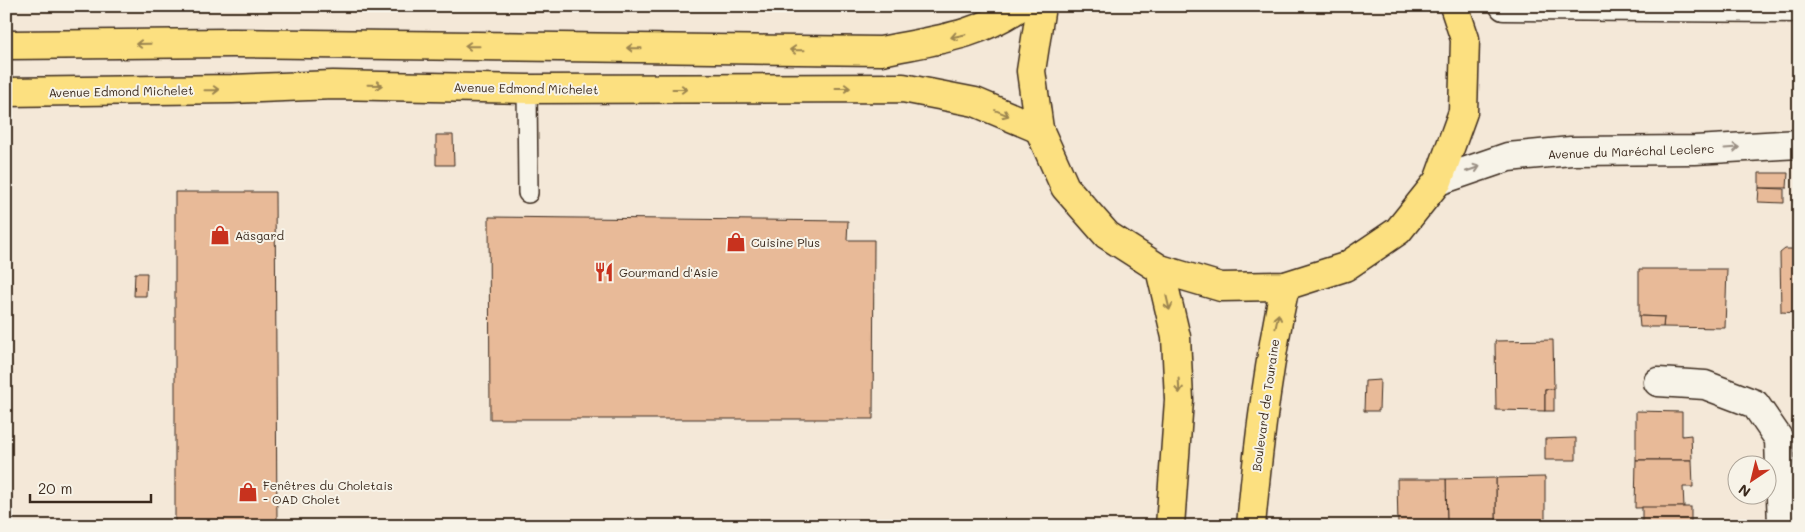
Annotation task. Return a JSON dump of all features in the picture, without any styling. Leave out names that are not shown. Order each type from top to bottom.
[{"type":"main road","points":[[6,45],[233,43],[881,51],[971,33],[1003,18],[1021,6]]},
{"type":"main road","points":[[1041,6],[1031,71],[1039,130],[1065,187],[1107,235],[1160,269],[1221,287],[1285,286],[1345,267],[1398,231],[1438,181],[1464,112],[1465,39],[1454,6]]},
{"type":"main road","points":[[1504,6],[1799,8]]},
{"type":"main road","name":"Avenue Edmond Michelet","points":[[6,92],[232,89],[333,84],[527,89],[903,88],[975,102],[1039,130]]},
{"type":"main road","name":"Avenue du Maréchal Leclerc","points":[[1438,181],[1508,157],[1571,151],[1695,150],[1799,144]]},
{"type":"main road","points":[[1160,269],[1176,337],[1179,400],[1170,526]]},
{"type":"main road","name":"Boulevard de Touraine","points":[[1251,526],[1258,441],[1273,342],[1285,286]]},
{"type":"main road","points":[[1658,382],[1706,385],[1755,404],[1779,439],[1782,526]]},
{"type":"lane","points":[[527,89],[528,193]]},
{"type":"building","points":[[527,6],[608,6],[608,11],[527,12]]},
{"type":"building","points":[[624,6],[745,6],[745,10],[624,11]]},
{"type":"building","points":[[783,6],[827,6],[827,10],[783,10]]},
{"type":"building","points":[[436,135],[453,135],[454,165],[436,165]]},
{"type":"building","points":[[1759,173],[1788,173],[1787,188],[1759,188]]},
{"type":"building","points":[[1759,188],[1784,189],[1784,203],[1758,202]]},
{"type":"building","points":[[175,192],[275,192],[277,526],[175,526]]},
{"type":"building","points":[[489,217],[848,221],[847,240],[874,240],[873,419],[490,419]]},
{"type":"building","points":[[1785,249],[1799,249],[1799,313],[1781,312],[1780,253]]},
{"type":"building","points":[[1639,269],[1727,269],[1725,328],[1663,327],[1664,317],[1639,316]]},
{"type":"building","points":[[135,273],[147,273],[146,296],[134,296]]},
{"type":"building","points":[[1639,316],[1664,317],[1663,327],[1640,327]]},
{"type":"building","points":[[1553,340],[1554,389],[1545,389],[1545,411],[1496,410],[1495,341]]},
{"type":"building","points":[[1380,380],[1379,411],[1364,411],[1365,381]]},
{"type":"building","points":[[1545,389],[1554,389],[1554,411],[1545,411]]},
{"type":"building","points":[[1636,411],[1682,412],[1682,436],[1691,435],[1692,460],[1636,460]]},
{"type":"building","points":[[1576,438],[1576,460],[1545,460],[1545,439]]},
{"type":"building","points":[[1636,460],[1692,460],[1693,487],[1683,487],[1684,507],[1635,508]]},
{"type":"building","points":[[1545,477],[1545,526],[1496,526],[1496,478]]},
{"type":"building","points":[[1496,478],[1496,526],[1447,526],[1446,479]]},
{"type":"building","points":[[1397,479],[1446,479],[1447,526],[1398,526]]},
{"type":"building","points":[[1642,507],[1691,507],[1691,526],[1642,526]]},
{"type":"place","name":"Aäsgard","points":[[220,235]]},
{"type":"place","name":"Cuisine Plus","points":[[736,242]]},
{"type":"place","name":"Gourmand d'Asie","points":[[604,272]]},
{"type":"place","name":"Fenêtres du Choletais - OAD Cholet","points":[[248,492]]}]
